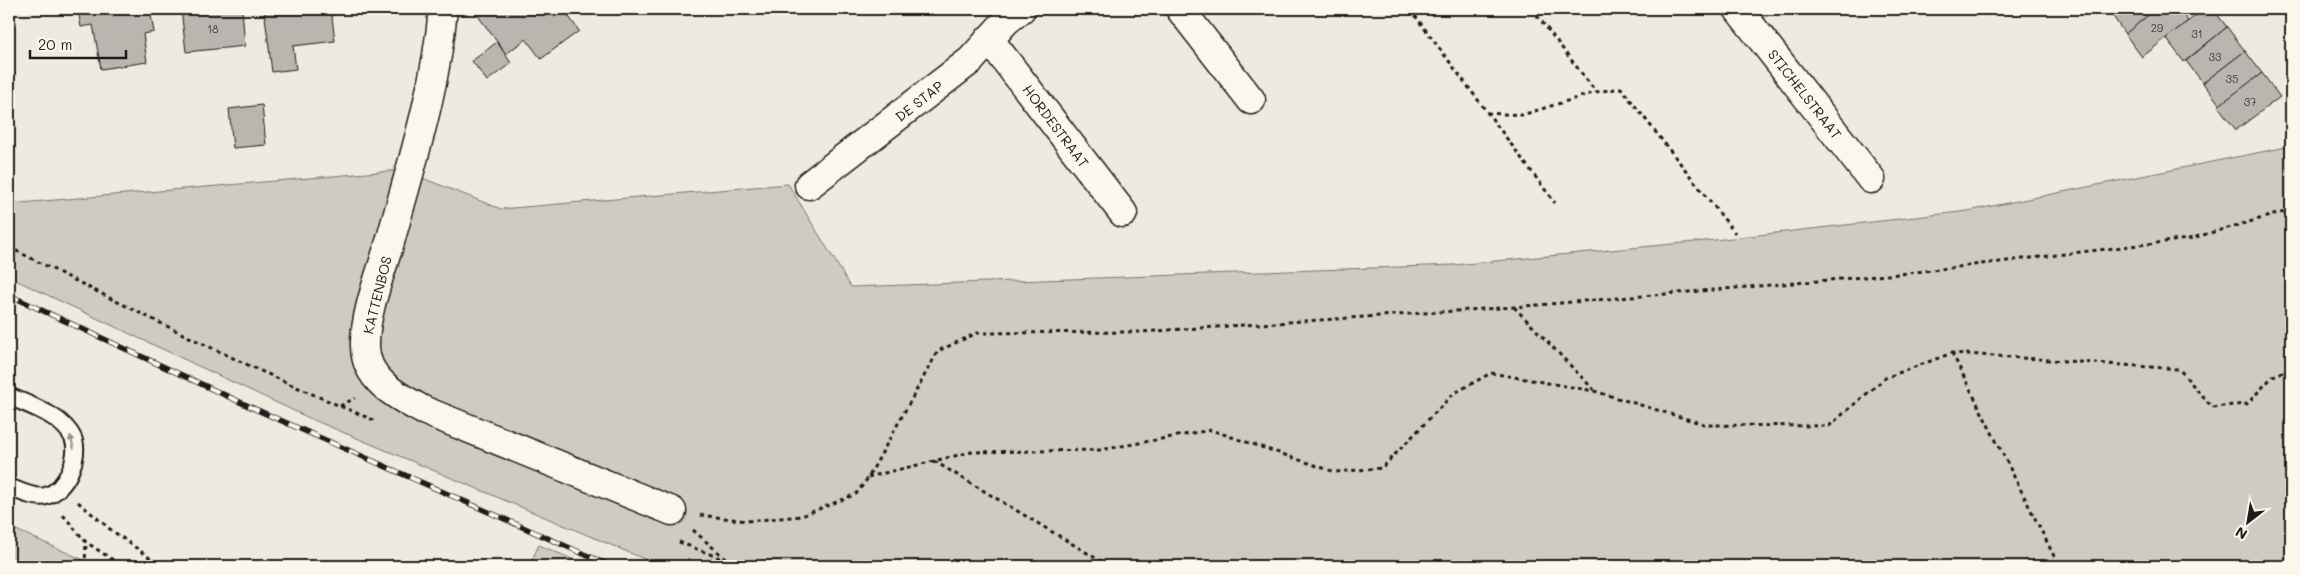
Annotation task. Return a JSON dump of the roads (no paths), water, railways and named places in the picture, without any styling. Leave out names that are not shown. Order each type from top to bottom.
[{"type":"street","name":"KATTENBOS","points":[[443,9],[436,63],[420,134],[370,313],[364,346],[370,366],[382,385],[398,397],[423,410],[672,512]]},
{"type":"street","name":"DE STAP","points":[[809,185],[971,60],[989,38],[1021,9]]},
{"type":"street","points":[[1180,9],[1251,100]]},
{"type":"street","name":"STICHELSTRAAT","points":[[1738,9],[1871,180]]},
{"type":"street","name":"HORDESTRAAT","points":[[989,38],[1123,213]]},
{"type":"lane","points":[[9,396],[50,415],[64,426],[73,438],[75,457],[68,475],[60,486],[46,496],[22,493],[9,487]]},
{"type":"railway","points":[[9,295],[255,409],[611,566]]}]
